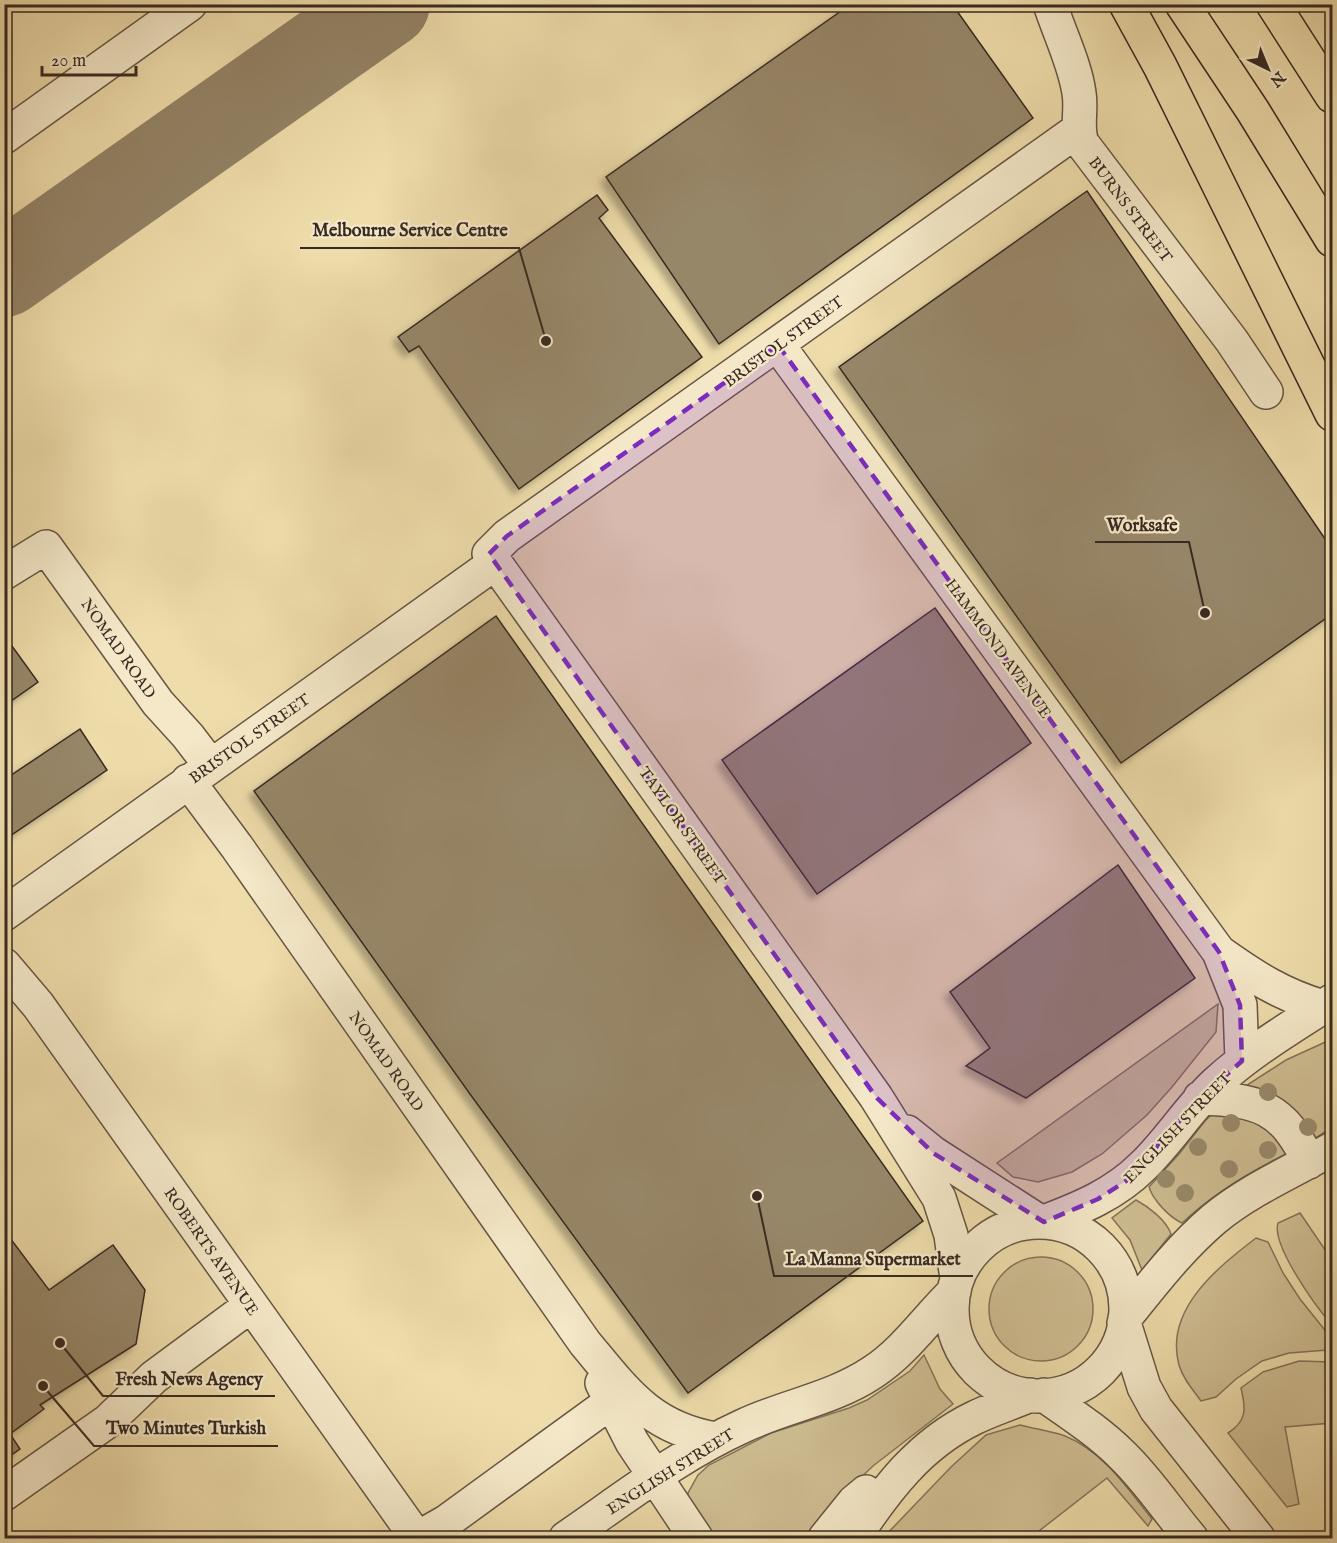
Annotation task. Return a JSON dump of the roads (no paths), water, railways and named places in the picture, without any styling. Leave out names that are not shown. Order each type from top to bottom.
[{"type":"highway","points":[[1126,4],[1160,66],[1332,414]]},
{"type":"highway","points":[[1182,4],[1253,111],[1332,240]]},
{"type":"highway","points":[[1273,4],[1332,96]]},
{"type":"street","points":[[4,137],[190,4]]},
{"type":"street","name":"BURNS STREET","points":[[1050,4],[1078,87],[1080,108],[1078,130],[1083,143],[1091,157],[1232,341],[1266,392]]},
{"type":"street","name":"BRISTOL STREET","points":[[4,914],[492,559],[507,536],[1078,130]]},
{"type":"street","name":"HAMMOND AVENUE","points":[[778,345],[1219,952],[1240,1005],[1242,1061]]},
{"type":"street","name":"NOMAD ROAD","points":[[4,573],[46,547],[158,702],[188,736],[199,773],[250,866],[585,1343],[618,1397],[629,1438],[696,1539]]},
{"type":"street","name":"TAYLOR STREET","points":[[492,559],[876,1097],[939,1198],[951,1235],[956,1286]]},
{"type":"street","name":"HAMMOND AVENUE","points":[[1219,952],[1268,986],[1287,995],[1328,1004]]},
{"type":"street","name":"ROBERTS AVENUE","points":[[4,965],[52,1025],[417,1539]]},
{"type":"street","name":"ENGLISH STREET","points":[[1042,1222],[1098,1199],[1126,1181],[1156,1152],[1200,1098],[1242,1061],[1328,1004]]},
{"type":"street","name":"TAYLOR STREET","points":[[876,1097],[904,1129],[933,1153],[1042,1222]]},
{"type":"street","points":[[1124,1320],[1173,1259],[1215,1219],[1244,1198],[1321,1156],[1274,1114],[1263,1108],[1236,1100],[1200,1098]]},
{"type":"street","points":[[825,1539],[864,1493],[947,1434],[974,1418],[1037,1395],[1072,1388],[1096,1373],[1115,1350],[1124,1320],[1125,1306],[1122,1283],[1112,1262],[1097,1244],[1078,1231],[1056,1223],[1042,1222],[1013,1226],[989,1238],[970,1256],[956,1286],[952,1305],[955,1331],[965,1355],[982,1375],[993,1383],[1017,1393],[1037,1395],[1083,1423],[1122,1455],[1145,1480],[1191,1539]]},
{"type":"street","name":"ENGLISH STREET","points":[[566,1539],[654,1478],[716,1439],[759,1419],[831,1394],[873,1372],[904,1346],[956,1286]]},
{"type":"street","points":[[4,1494],[108,1421],[154,1377],[250,1306]]},
{"type":"street","points":[[1124,1320],[1149,1398],[1258,1539]]},
{"type":"street","points":[[417,1539],[446,1522],[618,1397]]},
{"type":"street","name":"NOMAD ROAD","points":[[618,1397],[675,1428],[689,1434],[716,1439]]},
{"type":"street","points":[[556,1442],[586,1431],[604,1429],[619,1431],[629,1438]]},
{"type":"street","points":[[854,1539],[881,1498],[919,1455]]},
{"type":"place","name":"Melbourne Service Centre","points":[[546,341]]},
{"type":"place","name":"Worksafe","points":[[1205,613]]},
{"type":"place","name":"La Manna Supermarket","points":[[757,1196]]},
{"type":"place","name":"Fresh News Agency","points":[[60,1343]]},
{"type":"place","name":"Two Minutes Turkish","points":[[43,1386]]}]
